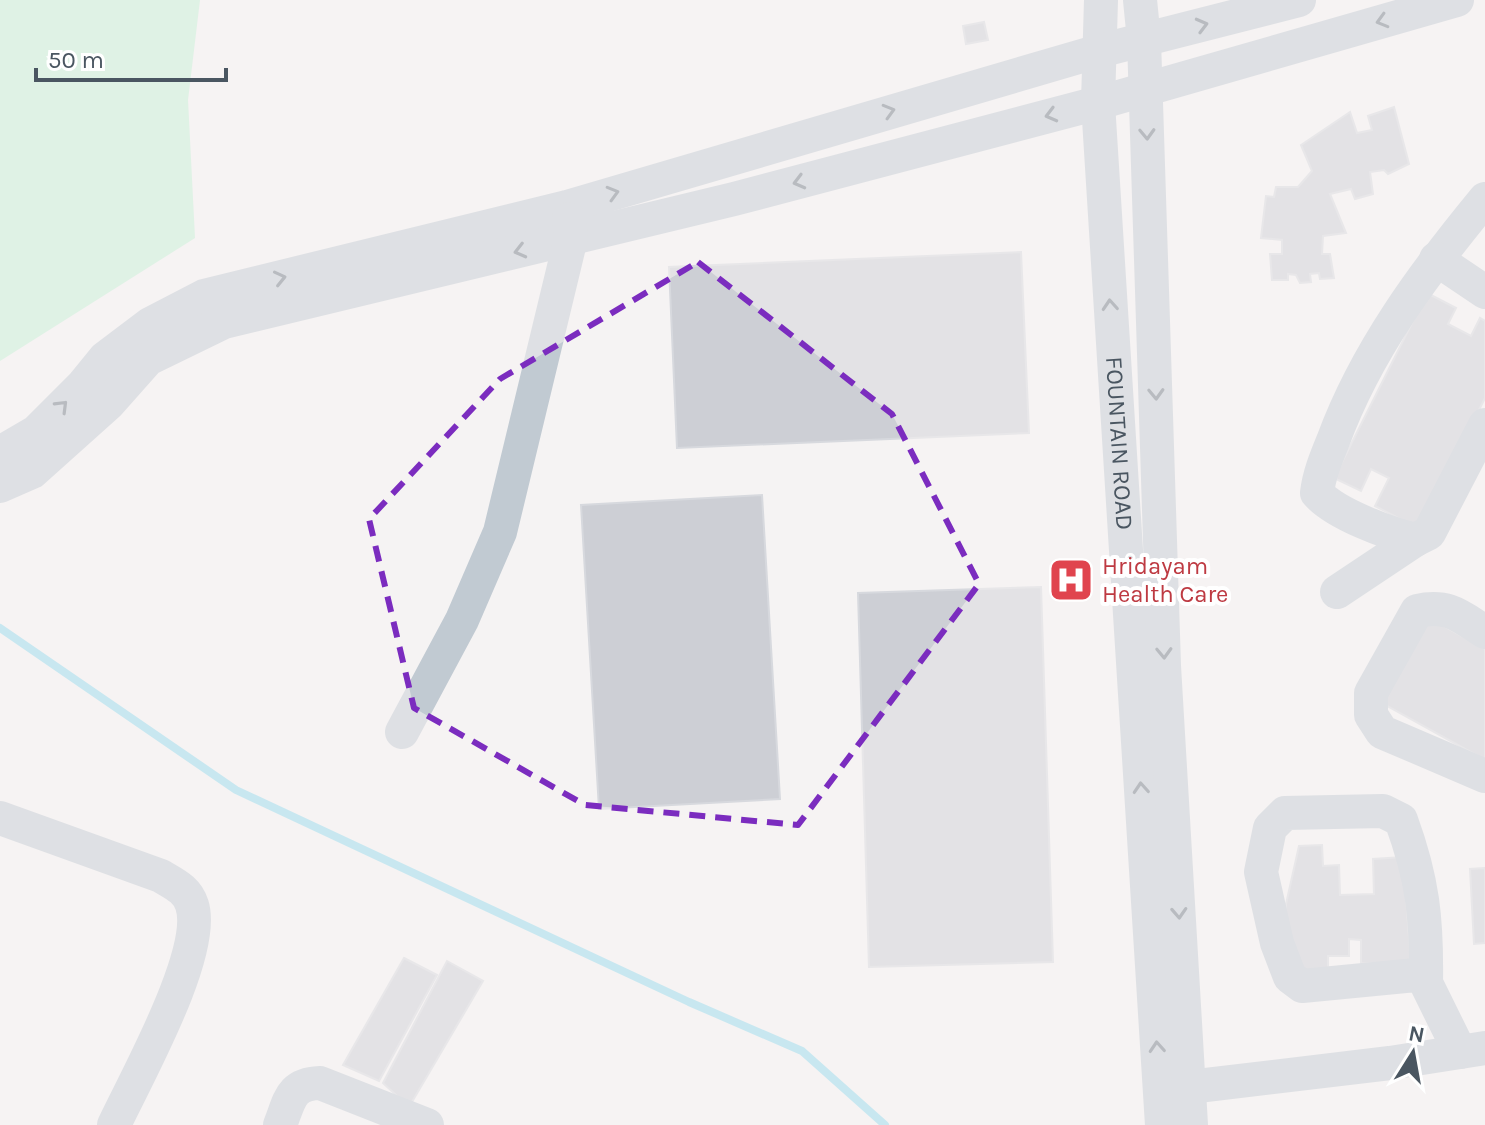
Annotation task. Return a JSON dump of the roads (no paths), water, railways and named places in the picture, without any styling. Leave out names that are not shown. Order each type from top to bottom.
[{"type":"street","name":"FOUNTAIN ROAD","points":[[1101,0],[1098,103],[1162,1125]]},
{"type":"street","name":"FOUNTAIN ROAD","points":[[1140,0],[1146,89],[1164,666],[1191,1125]]},
{"type":"street","points":[[0,486],[32,472],[109,403],[148,359],[224,322],[569,222],[1099,51],[1299,0]]},
{"type":"street","points":[[0,453],[36,432],[105,358],[150,324],[204,296],[569,222],[734,199],[1098,103],[1457,0]]},
{"type":"street","points":[[1415,540],[1326,504],[1317,493],[1319,478],[1346,404],[1392,324],[1436,259],[1485,199]]},
{"type":"street","points":[[402,732],[462,620],[500,532],[569,222]]},
{"type":"street","points":[[1436,259],[1485,292]]},
{"type":"street","points":[[1337,592],[1429,533],[1485,425]]},
{"type":"street","points":[[1485,632],[1459,616],[1436,607],[1417,611],[1371,693],[1371,715],[1382,732],[1485,776]]},
{"type":"street","points":[[1189,1087],[1473,1050],[1426,983],[1427,930],[1417,864],[1401,820],[1383,811],[1285,813],[1270,828],[1261,872],[1277,943],[1290,977],[1302,986],[1426,974]]},
{"type":"street","points":[[0,818],[161,876],[185,890],[193,906],[194,929],[186,971],[114,1125]]},
{"type":"street","points":[[280,1125],[292,1093],[304,1084],[320,1083],[427,1125]]},
{"type":"waterway","points":[[0,628],[236,790],[689,1002],[802,1051],[885,1125]]},
{"type":"place","name":"Hridayam Health Care","points":[[1071,580]]}]
